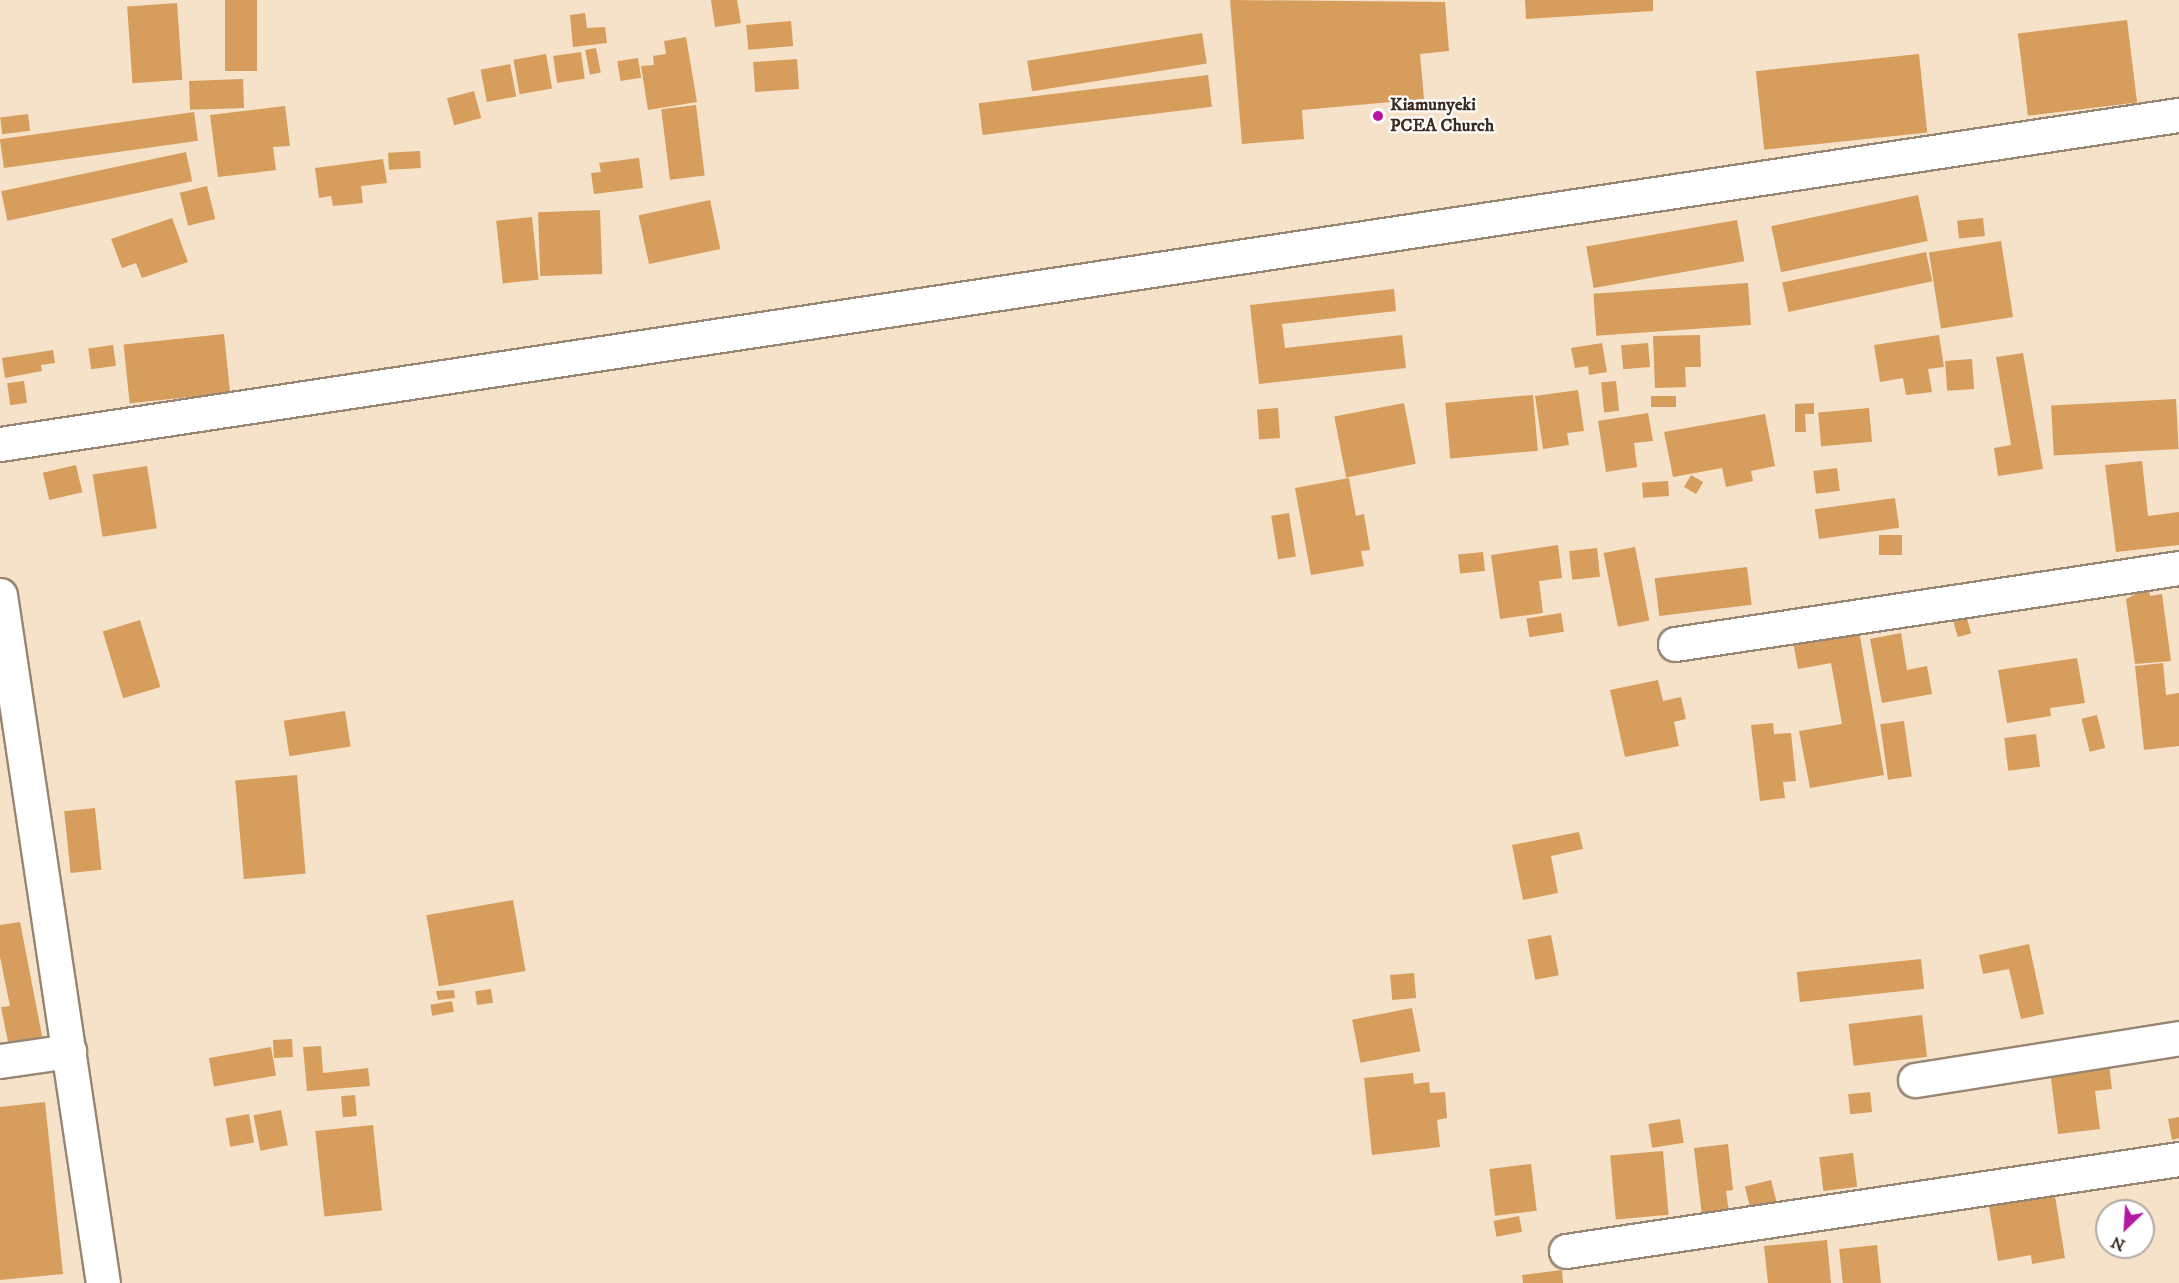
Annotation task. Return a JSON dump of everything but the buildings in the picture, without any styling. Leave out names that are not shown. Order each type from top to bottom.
[{"type":"street","points":[[0,444],[2179,116]]},
{"type":"street","points":[[1675,644],[2179,568]]},
{"type":"street","points":[[0,595],[103,1283]]},
{"type":"street","points":[[1915,1080],[2179,1038]]},
{"type":"street","points":[[0,1061],[69,1051]]},
{"type":"street","points":[[1566,1251],[2179,1159]]},
{"type":"place","name":"Kiamunyeki PCEA Church","points":[[1378,116]]}]
